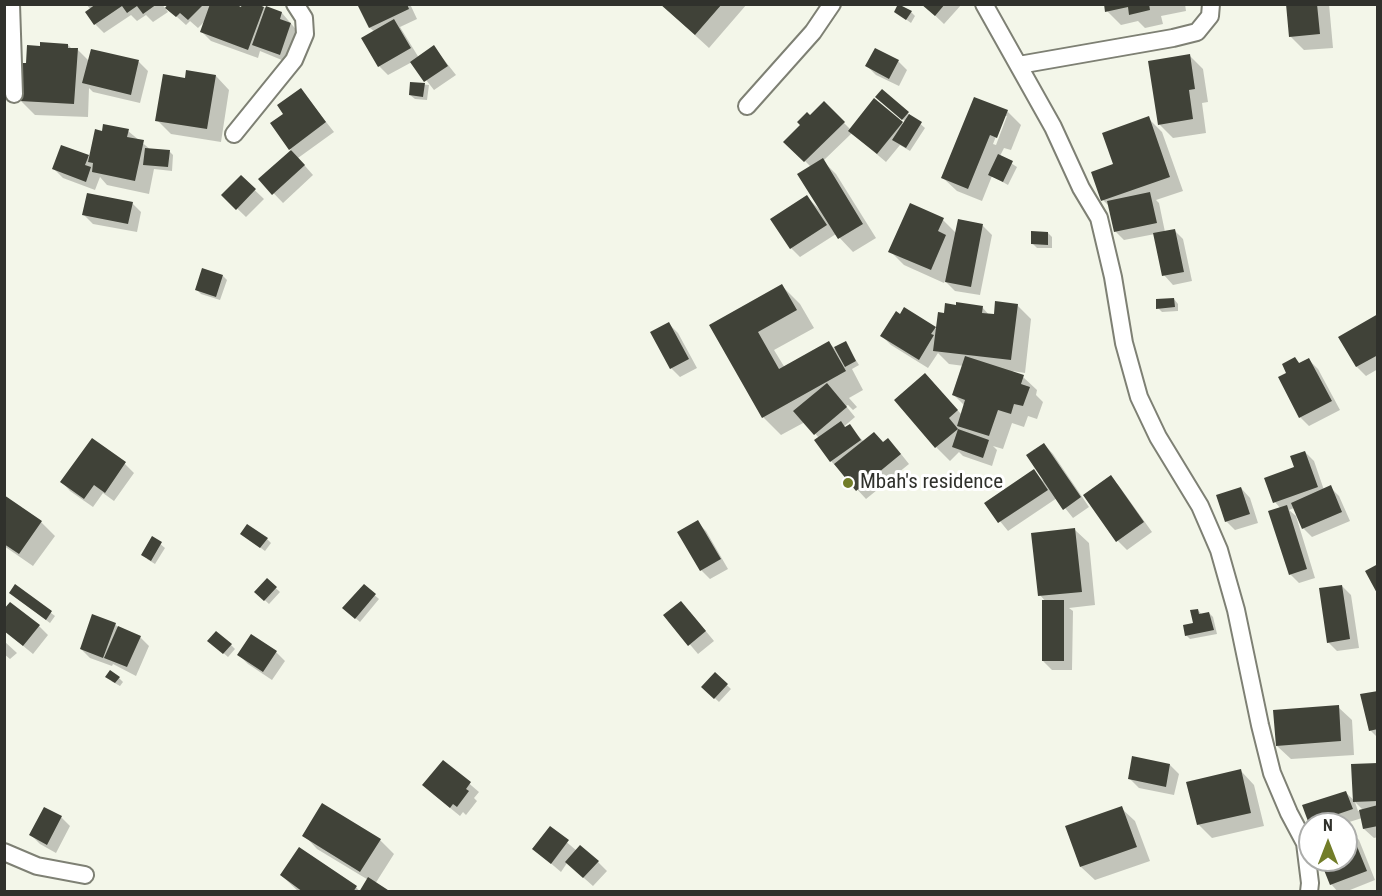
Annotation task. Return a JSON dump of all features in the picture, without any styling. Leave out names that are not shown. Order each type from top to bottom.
[{"type":"street","points":[[11,4],[14,94]]},
{"type":"street","points":[[234,134],[294,60],[305,34],[304,18],[295,4]]},
{"type":"street","points":[[747,106],[813,32],[832,4]]},
{"type":"street","points":[[984,4],[1053,128],[1081,188],[1100,218],[1124,343],[1139,397],[1158,437],[1200,506],[1219,550],[1236,610],[1272,774],[1305,843],[1309,891]]},
{"type":"street","points":[[1018,65],[1197,32],[1210,16],[1211,4]]},
{"type":"street","points":[[4,852],[37,866],[86,875]]},
{"type":"building","points":[[96,4],[157,4],[143,14],[137,6],[127,13],[122,6],[94,25],[85,12]]},
{"type":"building","points":[[168,4],[204,4],[188,20],[180,13],[176,17],[165,8]]},
{"type":"building","points":[[210,4],[235,4],[241,7],[242,4],[257,4],[264,7],[248,50],[200,32]]},
{"type":"building","points":[[357,4],[407,4],[409,9],[369,28]]},
{"type":"building","points":[[660,4],[722,4],[695,35]]},
{"type":"building","points":[[898,4],[912,11],[906,20],[894,12]]},
{"type":"building","points":[[921,4],[945,4],[935,16]]},
{"type":"building","points":[[1104,4],[1149,4],[1150,10],[1129,15],[1128,7],[1105,12]]},
{"type":"building","points":[[1286,4],[1317,4],[1320,34],[1289,37]]},
{"type":"building","points":[[266,6],[282,12],[280,19],[291,23],[280,55],[252,45]]},
{"type":"building","points":[[394,19],[411,48],[378,67],[361,38]]},
{"type":"building","points":[[40,42],[68,44],[68,48],[78,48],[74,104],[20,101],[22,63],[26,63],[27,45],[40,46]]},
{"type":"building","points":[[434,45],[448,66],[424,82],[410,62]]},
{"type":"building","points":[[875,48],[899,60],[889,79],[865,66]]},
{"type":"building","points":[[91,49],[139,60],[131,95],[82,83]]},
{"type":"building","points":[[1190,54],[1195,89],[1189,90],[1193,119],[1158,125],[1148,61]]},
{"type":"building","points":[[186,70],[216,75],[207,129],[155,121],[163,74],[185,78]]},
{"type":"building","points":[[410,82],[425,83],[423,97],[409,95]]},
{"type":"building","points":[[301,88],[326,122],[289,150],[270,123],[283,114],[277,105]]},
{"type":"building","points":[[882,89],[909,112],[902,120],[875,97]]},
{"type":"building","points":[[974,97],[1008,110],[997,138],[990,135],[968,189],[941,178]]},
{"type":"building","points":[[874,98],[903,122],[877,154],[848,131]]},
{"type":"building","points":[[824,101],[845,122],[804,162],[783,142],[800,125],[797,122],[807,112],[810,115]]},
{"type":"building","points":[[909,114],[922,122],[906,148],[892,140]]},
{"type":"building","points":[[1149,116],[1170,177],[1101,201],[1091,172],[1113,164],[1102,133]]},
{"type":"building","points":[[103,124],[129,129],[127,137],[144,140],[135,181],[92,172],[93,163],[88,162],[95,129],[102,131]]},
{"type":"building","points":[[61,145],[89,155],[85,165],[91,167],[86,182],[52,169]]},
{"type":"building","points":[[145,148],[170,150],[168,167],[143,165]]},
{"type":"building","points":[[291,150],[305,165],[272,195],[258,179]]},
{"type":"building","points":[[998,154],[1013,161],[1003,182],[988,175]]},
{"type":"building","points":[[823,158],[863,224],[838,239],[797,174]]},
{"type":"building","points":[[241,175],[256,189],[236,210],[221,195]]},
{"type":"building","points":[[1150,192],[1157,223],[1114,232],[1107,201]]},
{"type":"building","points":[[87,193],[133,202],[128,224],[82,215]]},
{"type":"building","points":[[807,195],[827,225],[790,249],[770,219]]},
{"type":"building","points":[[910,203],[944,218],[938,231],[946,235],[931,270],[888,252]]},
{"type":"building","points":[[958,219],[983,224],[971,287],[945,282]]},
{"type":"building","points":[[1175,229],[1184,272],[1162,276],[1153,233]]},
{"type":"building","points":[[1031,231],[1048,232],[1048,245],[1031,244]]},
{"type":"building","points":[[202,268],[223,275],[216,297],[195,290]]},
{"type":"building","points":[[782,284],[797,310],[758,332],[779,369],[829,341],[846,371],[762,418],[709,325]]},
{"type":"building","points":[[1174,298],[1175,307],[1156,309],[1156,299]]},
{"type":"building","points":[[995,301],[1018,304],[1011,360],[933,351],[938,312],[944,313],[945,303],[956,305],[956,302],[983,306],[982,313],[994,314]]},
{"type":"building","points":[[904,307],[936,327],[931,334],[934,335],[919,360],[880,336],[896,311],[900,314]]},
{"type":"building","points":[[1378,314],[1378,355],[1356,367],[1338,337]]},
{"type":"building","points":[[669,322],[689,359],[670,369],[650,332]]},
{"type":"building","points":[[846,341],[856,361],[845,367],[834,347]]},
{"type":"building","points":[[965,356],[1024,375],[1021,384],[1030,387],[1023,406],[1014,404],[1011,414],[998,410],[989,436],[957,426],[965,400],[952,395]]},
{"type":"building","points":[[1295,357],[1299,363],[1309,358],[1332,401],[1299,418],[1278,377],[1286,373],[1282,364]]},
{"type":"building","points":[[925,373],[958,410],[949,418],[958,429],[935,448],[894,400]]},
{"type":"building","points":[[827,383],[847,407],[814,435],[793,411]]},
{"type":"building","points":[[841,421],[845,427],[850,424],[861,440],[830,462],[814,440]]},
{"type":"building","points":[[958,429],[989,440],[983,458],[952,447]]},
{"type":"building","points":[[874,432],[883,442],[888,438],[901,454],[856,491],[834,464]]},
{"type":"building","points":[[92,438],[126,462],[105,493],[94,485],[84,499],[60,482]]},
{"type":"building","points":[[1044,443],[1081,497],[1063,510],[1026,455]]},
{"type":"building","points":[[1305,451],[1318,487],[1273,503],[1264,478],[1294,467],[1290,456]]},
{"type":"building","points":[[1034,469],[1048,490],[998,523],[984,503]]},
{"type":"building","points":[[1111,475],[1144,522],[1116,542],[1083,495]]},
{"type":"building","points":[[1331,485],[1342,512],[1302,529],[1291,503]]},
{"type":"building","points":[[1241,487],[1250,514],[1225,522],[1216,495]]},
{"type":"building","points":[[4,495],[42,521],[19,554],[4,544]]},
{"type":"building","points":[[1287,505],[1307,569],[1289,575],[1268,511]]},
{"type":"building","points":[[698,520],[721,559],[700,571],[677,532]]},
{"type":"building","points":[[247,524],[268,538],[260,548],[240,534]]},
{"type":"building","points":[[1075,528],[1082,592],[1038,596],[1031,533]]},
{"type":"building","points":[[152,536],[162,542],[151,561],[141,555]]},
{"type":"building","points":[[1378,564],[1378,595],[1365,571]]},
{"type":"building","points":[[267,578],[277,587],[264,601],[254,592]]},
{"type":"building","points":[[15,584],[52,611],[46,620],[9,593]]},
{"type":"building","points":[[364,584],[376,594],[355,619],[342,608]]},
{"type":"building","points":[[1342,585],[1350,639],[1327,643],[1319,588]]},
{"type":"building","points":[[1042,600],[1064,600],[1064,661],[1042,661]]},
{"type":"building","points":[[681,601],[706,631],[688,646],[663,615]]},
{"type":"building","points":[[10,602],[40,625],[23,646],[4,631],[4,609]]},
{"type":"building","points":[[1198,609],[1199,614],[1209,612],[1214,630],[1185,636],[1183,625],[1193,623],[1190,610]]},
{"type":"building","points":[[92,614],[116,623],[103,658],[80,649]]},
{"type":"building","points":[[118,626],[141,636],[127,667],[104,658]]},
{"type":"building","points":[[216,631],[232,644],[223,654],[207,641]]},
{"type":"building","points":[[251,634],[277,651],[263,672],[237,655]]},
{"type":"building","points":[[110,670],[120,677],[115,683],[105,677]]},
{"type":"building","points":[[715,672],[728,684],[714,699],[701,687]]},
{"type":"building","points":[[1378,691],[1378,729],[1369,731],[1360,694]]},
{"type":"building","points":[[1339,705],[1341,741],[1276,746],[1273,710]]},
{"type":"building","points":[[1132,756],[1170,764],[1166,787],[1128,779]]},
{"type":"building","points":[[443,760],[471,782],[466,789],[469,791],[457,807],[453,804],[450,808],[422,785]]},
{"type":"building","points":[[1378,763],[1378,801],[1353,802],[1351,764]]},
{"type":"building","points":[[1241,769],[1251,813],[1197,825],[1186,782]]},
{"type":"building","points":[[1346,791],[1353,809],[1344,812],[1305,812],[1302,805]]},
{"type":"building","points":[[322,803],[381,839],[360,872],[302,836]]},
{"type":"building","points":[[1378,805],[1378,826],[1363,829],[1359,810]]},
{"type":"building","points":[[1122,806],[1137,847],[1080,867],[1065,826]]},
{"type":"building","points":[[44,807],[62,816],[47,845],[29,835]]},
{"type":"building","points":[[550,826],[569,840],[551,864],[532,849]]},
{"type":"building","points":[[580,845],[599,861],[583,878],[565,862]]},
{"type":"building","points":[[299,847],[357,886],[353,892],[303,892],[280,875]]},
{"type":"building","points":[[1358,849],[1367,871],[1330,885],[1325,872],[1358,872]]},
{"type":"building","points":[[368,877],[391,892],[359,892]]},
{"type":"place","name":"Mbah's residence","points":[[848,483]]}]
